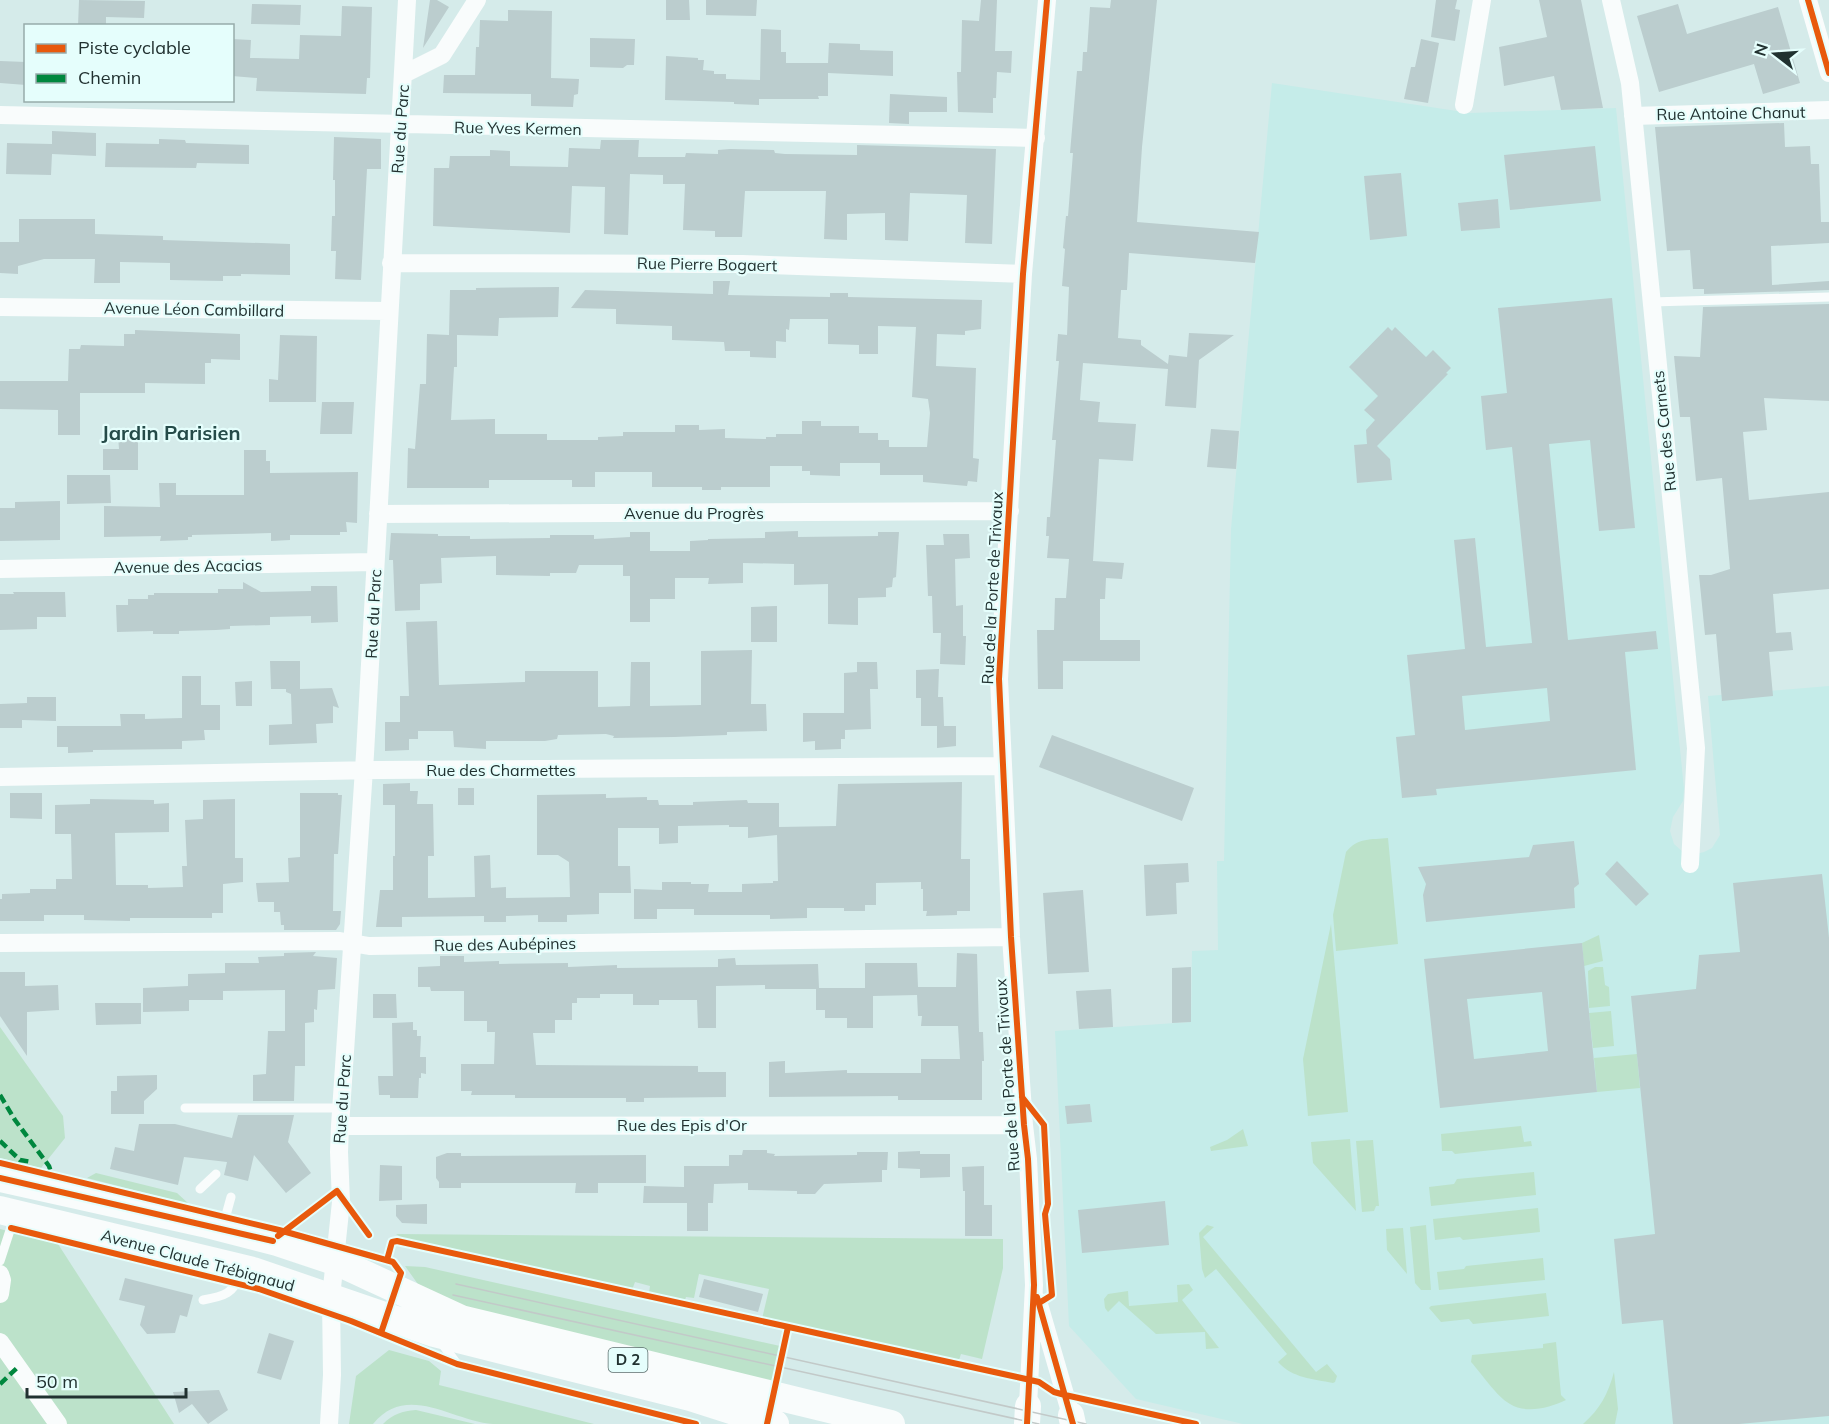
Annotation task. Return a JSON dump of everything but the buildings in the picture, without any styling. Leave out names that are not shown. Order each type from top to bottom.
[{"type":"main road","name":"D 2","points":[[0,1178],[275,1241],[335,1261],[461,1320],[891,1424]]},
{"type":"main road","name":"Avenue Claude Trébignaud","points":[[7,1212],[244,1269],[434,1333],[690,1397],[721,1413],[775,1424]]},
{"type":"street","points":[[404,74],[407,0]]},
{"type":"street","name":"Rue du Parc","points":[[331,1297],[341,1202],[340,1117],[364,771],[388,311],[404,74],[442,56],[477,0]]},
{"type":"street","name":"Rue de la Porte de Trivaux","points":[[1028,1415],[1034,1285],[1028,1159],[1011,937],[999,679],[1023,273],[1047,0]]},
{"type":"street","points":[[1464,105],[1482,0]]},
{"type":"street","name":"Rue des Carnets","points":[[1611,0],[1630,83],[1696,748],[1690,864]]},
{"type":"street","points":[[1808,0],[1829,74]]},
{"type":"street","name":"Rue Antoine Chanut","points":[[1633,116],[1829,110]]},
{"type":"street","name":"Rue Yves Kermen","points":[[0,115],[1036,138]]},
{"type":"street","name":"Rue Pierre Bogaert","points":[[391,262],[742,264],[1023,273]]},
{"type":"street","name":"Avenue Léon Cambillard","points":[[0,307],[388,311]]},
{"type":"street","name":"Avenue du Progrès","points":[[378,514],[1010,511]]},
{"type":"street","name":"Avenue des Acacias","points":[[0,569],[375,562]]},
{"type":"street","name":"Rue des Charmettes","points":[[0,777],[364,771],[1002,766]]},
{"type":"street","name":"Rue des Aubépines","points":[[0,943],[329,941],[369,946],[1011,937]]},
{"type":"street","name":"Rue des Epis d'Or","points":[[340,1117],[1024,1125]]},
{"type":"street","points":[[0,1274],[2,1280],[0,1294]]},
{"type":"street","name":"Rue de la Porte de Trivaux","points":[[1034,1285],[1072,1420]]},
{"type":"street","points":[[329,1424],[332,1375],[331,1297]]},
{"type":"street","points":[[0,1342],[58,1424]]},
{"type":"lane","points":[[1651,302],[1829,297]]},
{"type":"lane","points":[[185,1108],[340,1117]]},
{"type":"lane","points":[[200,1189],[216,1174]]},
{"type":"lane","points":[[223,1228],[231,1197]]},
{"type":"lane","points":[[0,1261],[7,1212]]},
{"type":"lane","points":[[203,1300],[225,1296],[237,1284],[244,1269]]},
{"type":"lane","points":[[434,1333],[458,1364],[696,1424]]},
{"type":"shaded area","points":[[1272,83],[1470,113],[1616,108],[1684,789],[1683,801],[1673,817],[1670,831],[1674,844],[1683,852],[1696,854],[1712,848],[1720,835],[1708,696],[1829,686],[1829,1424],[1243,1424],[1136,1399],[1069,1326],[1055,1031],[1191,1022],[1192,951],[1218,950],[1217,861],[1224,861],[1231,529]]},
{"type":"green space","points":[[1388,838],[1398,944],[1336,951],[1333,915],[1346,852],[1360,842]]},
{"type":"green space","points":[[1331,924],[1348,1112],[1308,1116],[1303,1059]]},
{"type":"green space","points":[[1599,935],[1603,961],[1584,966],[1582,943]]},
{"type":"green space","points":[[1595,967],[1603,967],[1605,985],[1609,987],[1610,1006],[1589,1008],[1588,971]]},
{"type":"green space","points":[[1611,1011],[1614,1046],[1593,1048],[1589,1013]]},
{"type":"green space","points":[[0,1027],[63,1116],[65,1138],[41,1168],[0,1158]]},
{"type":"green space","points":[[1637,1054],[1640,1088],[1597,1092],[1594,1058]]},
{"type":"green space","points":[[1521,1126],[1524,1142],[1531,1141],[1532,1146],[1455,1154],[1452,1151],[1442,1151],[1441,1134]]},
{"type":"green space","points":[[1243,1129],[1248,1146],[1211,1151],[1210,1147],[1227,1140]]},
{"type":"green space","points":[[1350,1139],[1356,1211],[1313,1163],[1311,1142]]},
{"type":"green space","points":[[1373,1140],[1379,1206],[1376,1206],[1374,1211],[1362,1212],[1356,1141]]},
{"type":"green space","points":[[1534,1172],[1536,1195],[1431,1206],[1429,1187],[1454,1184],[1457,1179]]},
{"type":"green space","points":[[96,1173],[177,1193],[189,1204],[87,1178]]},
{"type":"green space","points":[[1538,1208],[1540,1232],[1463,1240],[1460,1237],[1435,1240],[1433,1219]]},
{"type":"green space","points":[[1207,1225],[1214,1227],[1203,1237],[1316,1372],[1327,1364],[1337,1376],[1335,1382],[1303,1377],[1284,1367],[1278,1362],[1287,1354],[1216,1269],[1205,1278],[1199,1233]]},
{"type":"green space","points":[[1426,1225],[1431,1290],[1421,1290],[1415,1283],[1410,1227]]},
{"type":"green space","points":[[1403,1228],[1407,1274],[1387,1250],[1386,1229]]},
{"type":"green space","points":[[0,1229],[58,1244],[174,1424],[0,1424]]},
{"type":"green space","points":[[396,1234],[1003,1239],[1003,1268],[982,1359],[961,1354],[959,1360],[762,1319],[769,1289],[699,1274],[694,1298],[686,1297],[685,1300],[649,1293],[650,1286],[635,1282],[632,1290],[402,1238]]},
{"type":"green space","points":[[1543,1258],[1545,1280],[1439,1290],[1437,1272],[1464,1269],[1466,1266]]},
{"type":"green space","points":[[405,1266],[425,1267],[780,1346],[772,1386],[474,1313],[420,1287]]},
{"type":"green space","points":[[1189,1284],[1193,1290],[1182,1300],[1219,1348],[1206,1349],[1205,1332],[1156,1334],[1119,1301],[1108,1312],[1105,1308],[1104,1299],[1108,1294],[1128,1291],[1129,1306],[1178,1302],[1177,1285]]},
{"type":"green space","points":[[1546,1293],[1549,1316],[1473,1324],[1469,1319],[1441,1322],[1429,1308],[1431,1306]]},
{"type":"green space","points":[[1556,1342],[1561,1395],[1566,1400],[1545,1407],[1523,1409],[1510,1404],[1494,1390],[1471,1362],[1472,1355],[1543,1348],[1543,1344]]},
{"type":"green space","points":[[389,1350],[429,1361],[441,1371],[439,1385],[594,1424],[493,1424],[415,1405],[400,1406],[386,1412],[373,1424],[349,1424],[356,1376]]},
{"type":"green space","points":[[1614,1372],[1618,1409],[1615,1424],[1583,1424],[1603,1401]]},
{"type":"green space","points":[[416,1410],[475,1424],[383,1424],[398,1414]]},
{"type":"tram line","points":[[456,1284],[1086,1424]]},
{"type":"tram line","points":[[453,1295],[1039,1424]]},
{"type":"marked path","points":[[0,1095],[15,1120],[49,1166],[52,1175],[49,1174]]},
{"type":"marked path","points":[[0,1141],[20,1160],[32,1162]]},
{"type":"marked path","points":[[0,1384],[19,1366]]},
{"type":"cycle path","points":[[1027,1424],[1034,1285],[1028,1159],[1011,937],[999,679],[1023,274],[1047,0]]},
{"type":"cycle path","points":[[1808,0],[1829,73]]},
{"type":"cycle path","points":[[1022,1097],[1044,1125],[1048,1204],[1045,1214],[1052,1295],[1039,1303]]},
{"type":"cycle path","points":[[0,1163],[279,1230],[393,1262],[401,1273],[381,1333]]},
{"type":"cycle path","points":[[0,1178],[273,1241]]},
{"type":"cycle path","points":[[278,1236],[337,1191],[369,1235]]},
{"type":"cycle path","points":[[11,1228],[259,1289],[351,1321],[457,1364],[696,1424]]},
{"type":"cycle path","points":[[387,1260],[392,1242],[397,1241],[1039,1382],[1054,1392],[1065,1395],[1196,1424]]},
{"type":"cycle path","points":[[1037,1297],[1073,1424]]},
{"type":"cycle path","points":[[767,1424],[788,1327]]},
{"type":"district","name":"Jardin Parisien","points":[[171,433]]}]
